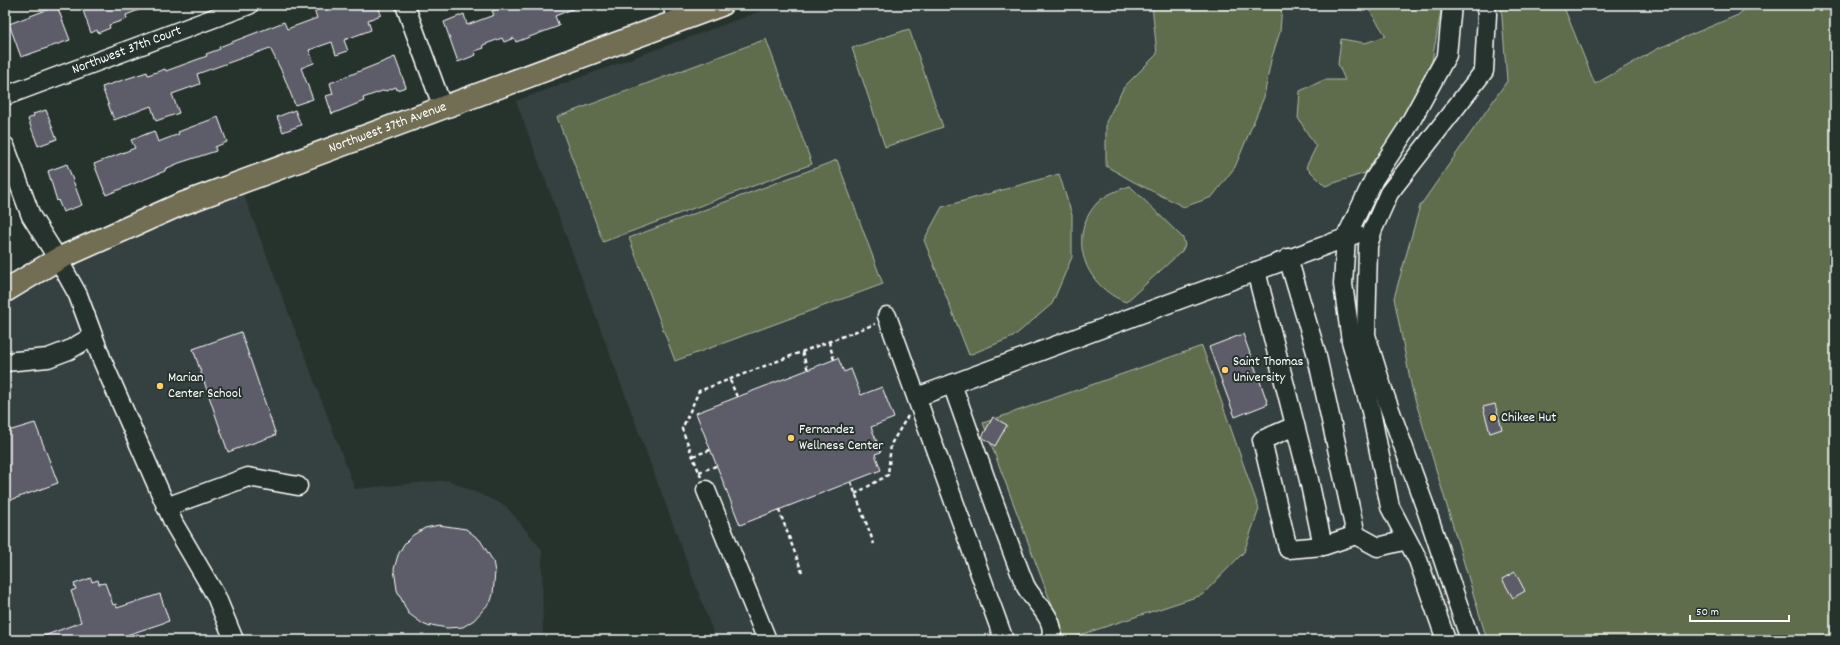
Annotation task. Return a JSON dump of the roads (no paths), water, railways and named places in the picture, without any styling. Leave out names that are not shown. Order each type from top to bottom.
[{"type":"main road","name":"Northwest 37th Avenue","points":[[5,291],[58,258],[179,205],[442,108],[675,13],[721,5]]},
{"type":"street","name":"Northwest 37th Court","points":[[5,96],[249,5]]},
{"type":"street","points":[[405,5],[442,108]]},
{"type":"street","points":[[1446,640],[1418,560],[1390,507],[1371,411],[1351,341],[1343,284],[1346,237],[1374,179],[1406,130],[1447,55],[1452,5]]},
{"type":"street","points":[[1470,640],[1384,393],[1366,334],[1368,246],[1373,229],[1389,193],[1484,71],[1488,14],[1485,5]]},
{"type":"street","points":[[5,146],[31,216],[58,258],[78,295],[102,360],[166,507],[174,524],[216,596],[234,640]]},
{"type":"street","points":[[916,397],[1288,258],[1373,229]]},
{"type":"street","points":[[1288,258],[1316,352],[1356,535]]},
{"type":"street","points":[[1256,270],[1323,546]]},
{"type":"street","points":[[887,316],[1004,640]]},
{"type":"street","points":[[5,362],[48,358],[69,350],[93,336]]},
{"type":"street","points":[[952,384],[1026,587],[1051,624],[1053,633],[1050,640]]},
{"type":"street","points":[[1295,426],[1262,440],[1288,549],[1323,546],[1356,535],[1378,547],[1407,540]]},
{"type":"street","points":[[166,507],[248,477],[298,486]]},
{"type":"street","points":[[706,490],[767,640]]},
{"type":"place","name":"Saint Thomas University","points":[[1225,370]]},
{"type":"place","name":"Marian Center School","points":[[160,386]]},
{"type":"place","name":"Chikee Hut","points":[[1493,418]]},
{"type":"place","name":"Fernandez Wellness Center","points":[[791,438]]}]
